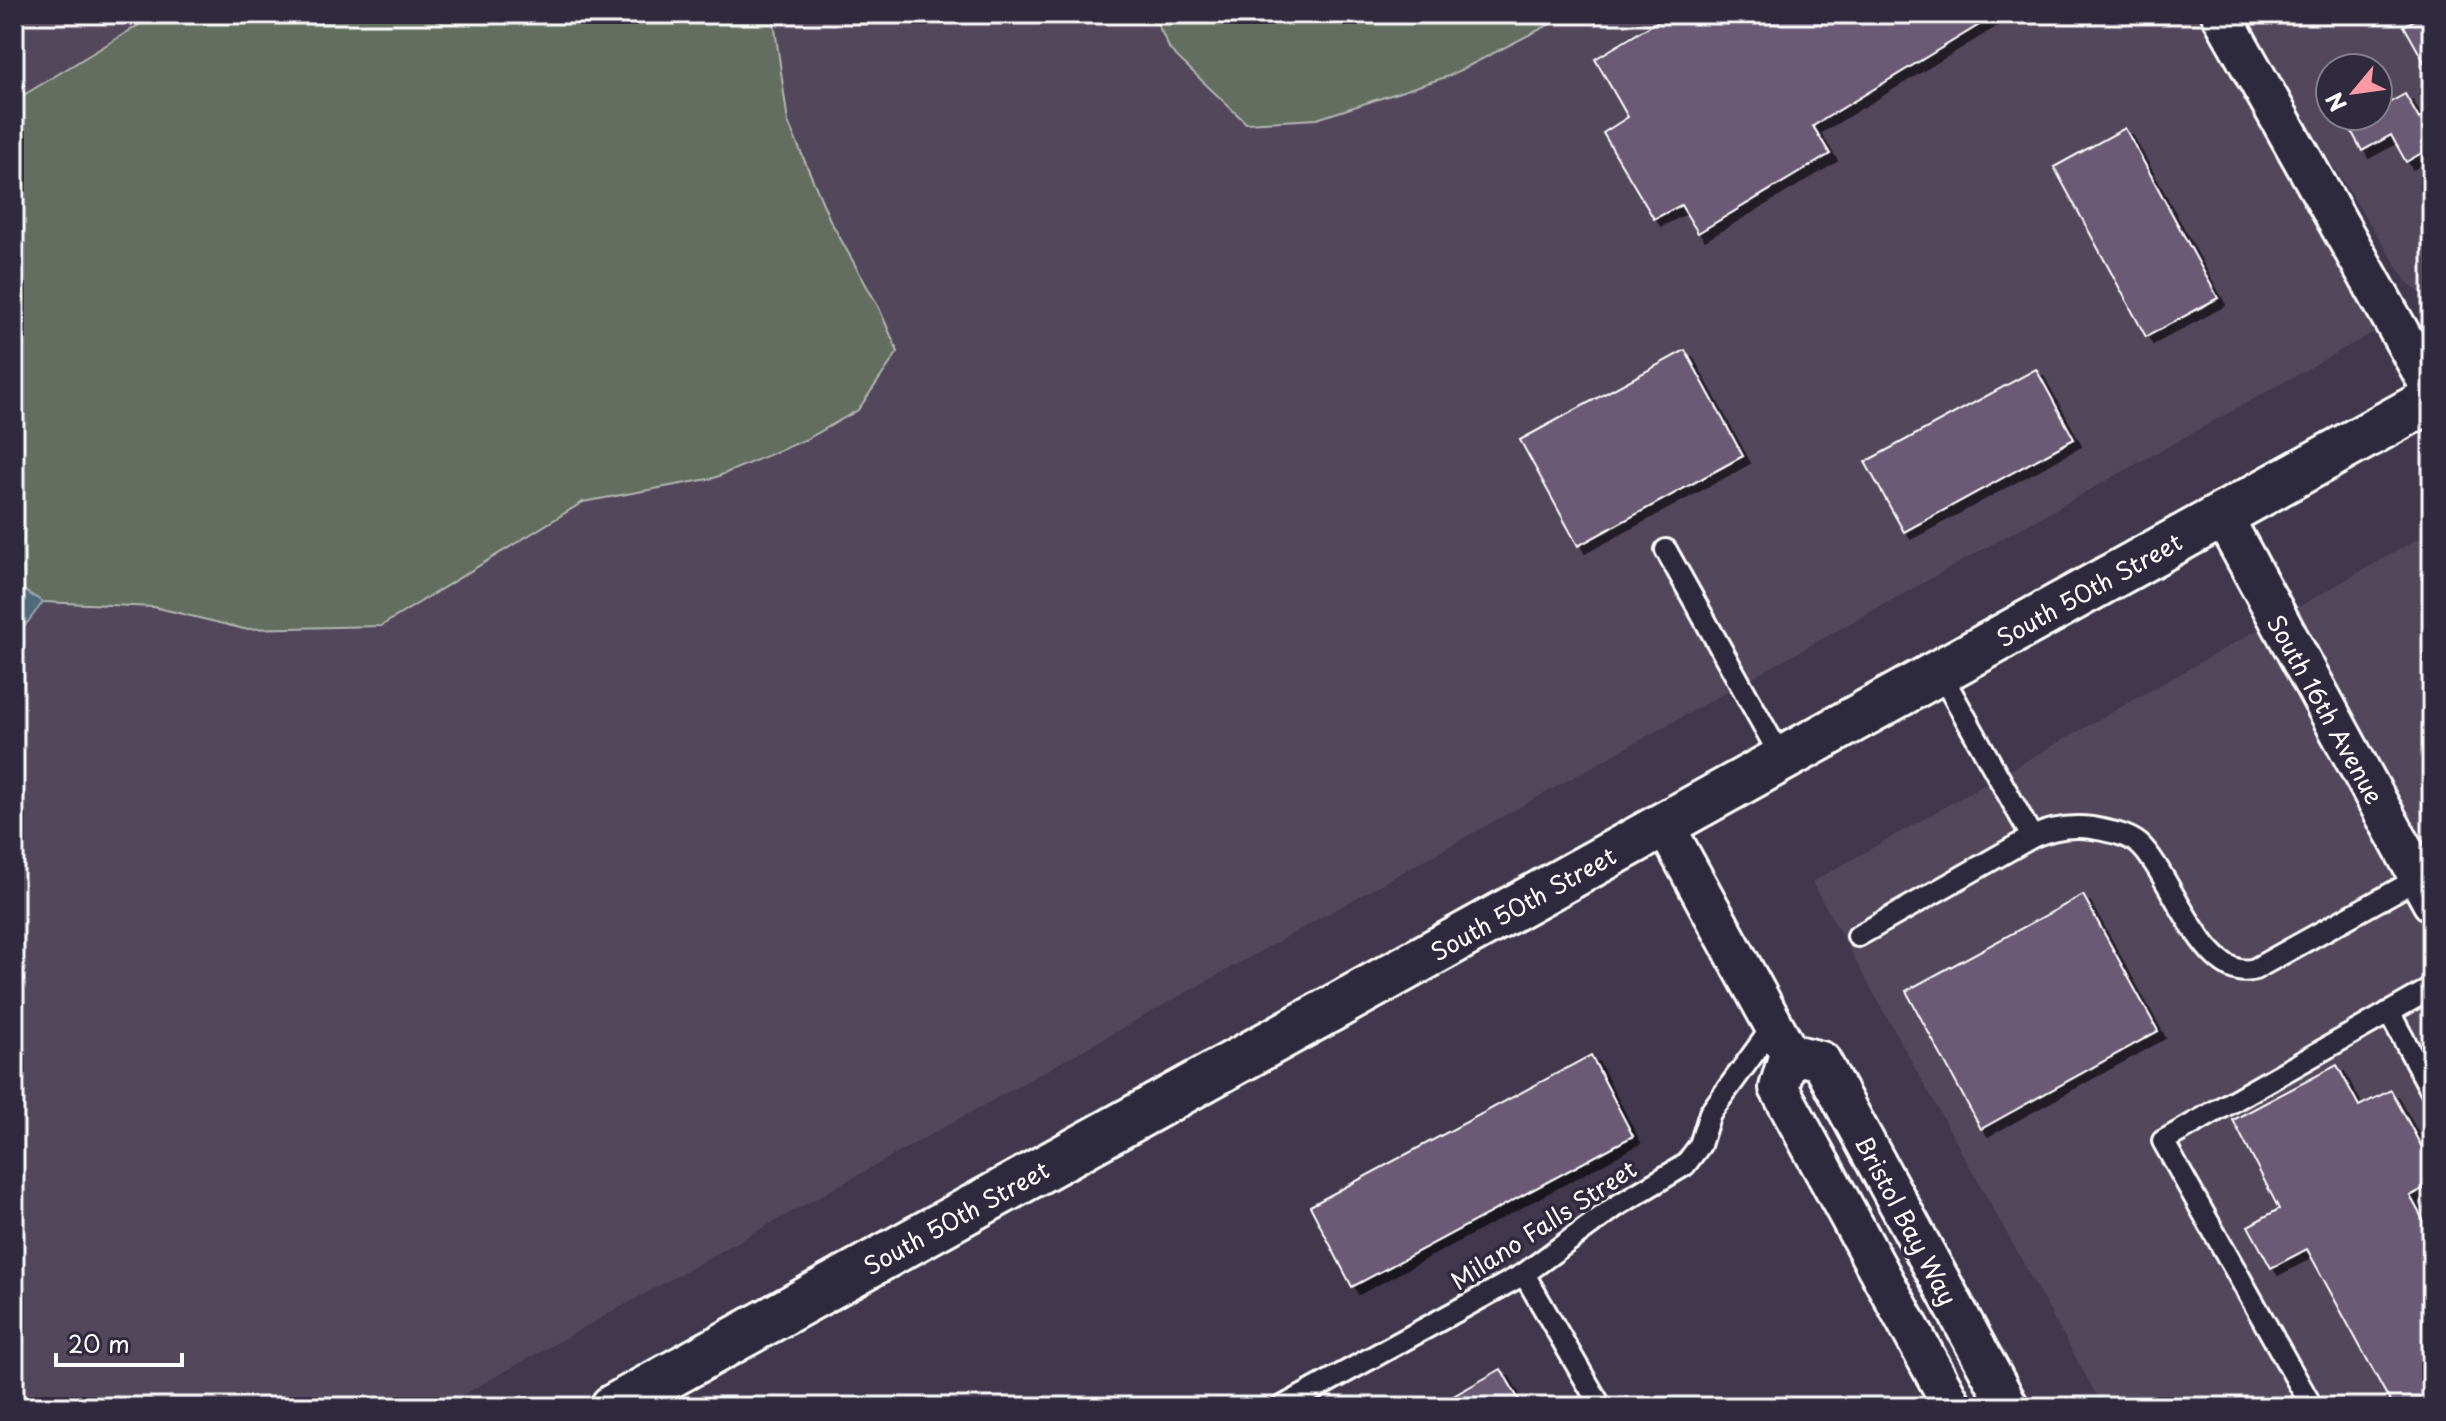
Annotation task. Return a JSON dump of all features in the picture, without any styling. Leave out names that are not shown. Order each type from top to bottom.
[{"type":"main road","name":"South 50th Street","points":[[613,1407],[2432,399]]},
{"type":"street","points":[[2221,14],[2432,390]]},
{"type":"street","name":"South 16th Avenue","points":[[2222,515],[2426,890]]},
{"type":"street","points":[[1664,824],[1782,1038]]},
{"type":"street","name":"Bristol Bay Way","points":[[1953,1407],[1779,1088],[1782,1038],[1821,1061],[2009,1407]]},
{"type":"lane","points":[[1666,550],[1782,759]]},
{"type":"lane","points":[[1940,672],[2032,837]]},
{"type":"lane","points":[[1858,936],[2032,837],[2046,831],[2076,826],[2113,833],[2138,844],[2150,857],[2205,946],[2224,964],[2242,971],[2255,969],[2426,890]]},
{"type":"lane","points":[[2312,1407],[2163,1141],[2432,988]]},
{"type":"lane","points":[[2389,1012],[2432,1092]]},
{"type":"lane","name":"Milano Falls Street","points":[[1282,1407],[1524,1274],[1615,1207],[1685,1165],[1700,1145],[1710,1113],[1782,1038]]},
{"type":"lane","points":[[1524,1274],[1601,1407]]},
{"type":"shaded area","points":[[14,14],[2202,14],[2374,332],[441,1407],[14,1407]]},
{"type":"shaded area","points":[[2236,14],[2432,14],[2432,303],[2407,282]]},
{"type":"shaded area","points":[[2432,531],[2432,1407],[2103,1407],[1812,882]]},
{"type":"green space","points":[[157,14],[773,14],[788,122],[830,220],[879,308],[898,352],[858,410],[807,439],[714,478],[583,502],[381,626],[244,629],[154,607],[43,602],[14,584],[14,101]]},
{"type":"green space","points":[[1153,14],[1570,14],[1449,76],[1317,119],[1246,123],[1170,50]]},
{"type":"water","points":[[14,585],[43,602],[14,640]]},
{"type":"building","points":[[1670,14],[1997,14],[1813,126],[1830,154],[1698,233],[1681,205],[1654,219],[1603,133],[1628,117],[1595,59]]},
{"type":"building","points":[[2425,14],[2432,14],[2432,76],[2404,26]]},
{"type":"building","points":[[2405,94],[2419,119],[2432,112],[2432,147],[2406,162],[2391,135],[2362,151],[2352,132],[2394,132],[2394,100]]},
{"type":"building","points":[[2125,128],[2218,298],[2146,337],[2054,167]]},
{"type":"building","points":[[1685,350],[1743,456],[1578,546],[1520,440]]},
{"type":"building","points":[[2036,369],[2074,439],[1904,532],[1865,462]]},
{"type":"building","points":[[2083,895],[2158,1031],[1981,1129],[1906,991]]},
{"type":"building","points":[[1591,1055],[1633,1136],[1352,1287],[1310,1206]]},
{"type":"building","points":[[2337,1065],[2359,1106],[2391,1090],[2432,1166],[2432,1184],[2410,1196],[2432,1236],[2432,1407],[2393,1407],[2307,1249],[2271,1268],[2248,1226],[2279,1209],[2233,1120]]},
{"type":"building","points":[[1501,1369],[1523,1407],[1434,1407]]}]
